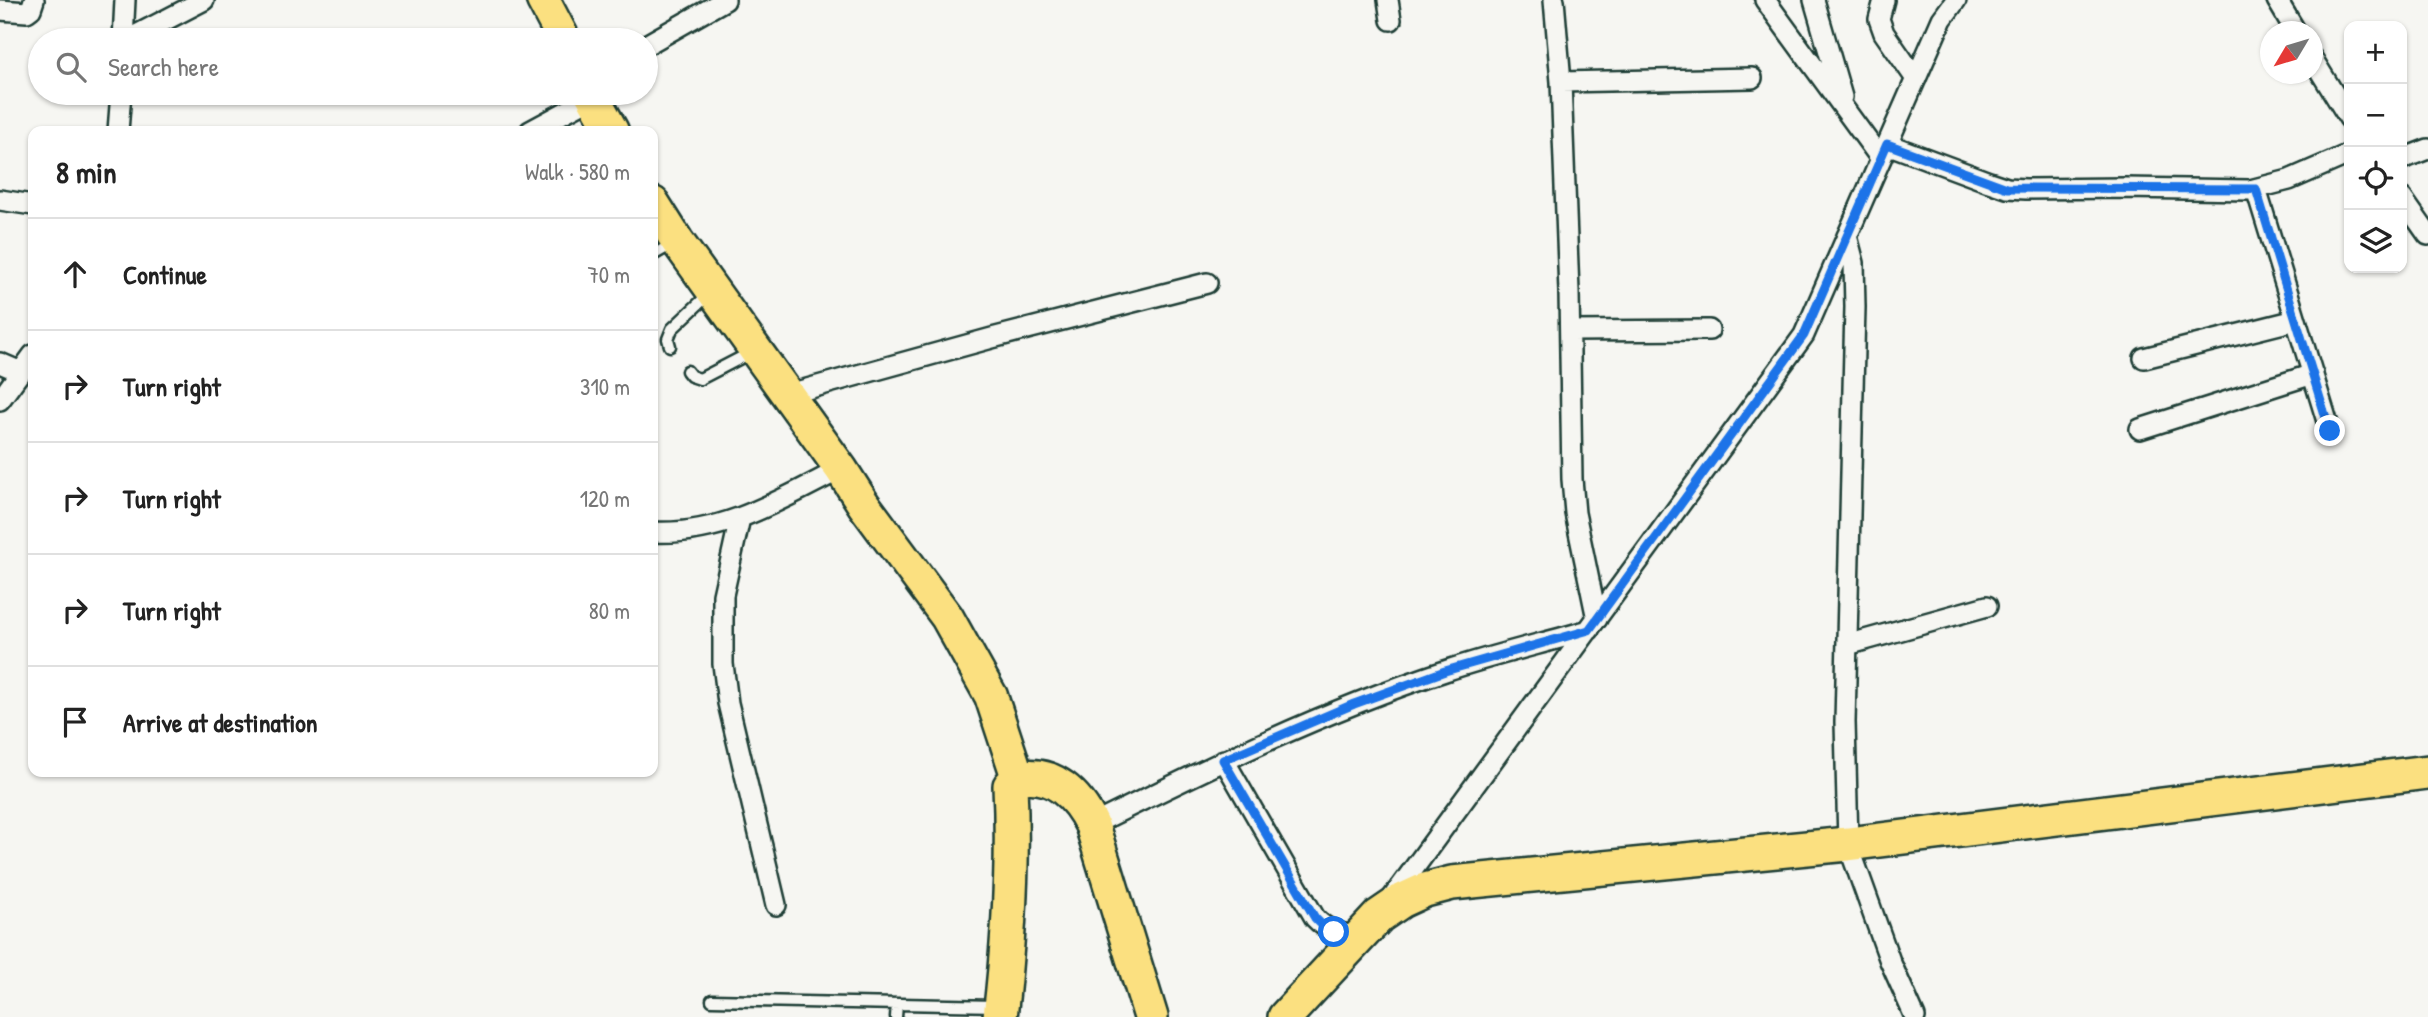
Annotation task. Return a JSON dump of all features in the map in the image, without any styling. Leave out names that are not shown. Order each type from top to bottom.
[{"type":"highway","points":[[1285,1017],[1369,927],[1401,901],[1425,890],[1451,883],[1847,844],[2428,772]]},
{"type":"highway","points":[[1001,1012],[1012,900],[1010,786],[1018,778],[1037,775],[1062,786],[1085,810],[1092,825],[1151,1017]]},
{"type":"main road","points":[[543,0],[558,28]]},
{"type":"main road","points":[[598,105],[609,126]]},
{"type":"main road","points":[[658,222],[665,248],[713,290],[789,394],[864,505],[947,617],[991,696],[1018,778]]},
{"type":"street","points":[[0,10],[27,12],[34,0]]},
{"type":"street","points":[[125,0],[125,28]]},
{"type":"street","points":[[149,28],[204,0]]},
{"type":"street","points":[[658,38],[725,0]]},
{"type":"street","points":[[1388,0],[1391,20]]},
{"type":"street","points":[[1554,0],[1561,82],[1572,479],[1593,624]]},
{"type":"street","points":[[1765,0],[1846,111],[1884,152],[2007,188],[2256,189],[2289,180],[2344,156]]},
{"type":"street","points":[[1814,0],[1846,111]]},
{"type":"street","points":[[1884,0],[1879,19],[1884,33],[1916,79]]},
{"type":"street","points":[[1223,760],[1315,918],[1334,932],[1369,927],[1804,335],[1942,19],[1956,0]]},
{"type":"street","points":[[2277,0],[2289,21]]},
{"type":"street","points":[[2323,76],[2344,110]]},
{"type":"street","points":[[1561,82],[1752,78]]},
{"type":"street","points":[[118,126],[120,105]]},
{"type":"street","points":[[539,126],[575,105]]},
{"type":"street","points":[[2407,157],[2428,149]]},
{"type":"street","points":[[2256,189],[2330,431]]},
{"type":"street","points":[[0,200],[28,204]]},
{"type":"street","points":[[2407,205],[2428,235]]},
{"type":"street","points":[[1847,236],[1854,263],[1855,307],[1844,722],[1847,844],[1890,961],[1915,1017]]},
{"type":"street","points":[[789,394],[1207,283]]},
{"type":"street","points":[[2144,358],[2296,320]]},
{"type":"street","points":[[1570,331],[1709,330]]},
{"type":"street","points":[[0,400],[28,362]]},
{"type":"street","points":[[0,363],[21,372]]},
{"type":"street","points":[[2140,429],[2313,374]]},
{"type":"street","points":[[658,531],[710,526],[740,518],[841,469]]},
{"type":"street","points":[[740,518],[723,596],[723,664],[728,704],[776,905]]},
{"type":"street","points":[[1847,645],[1987,606]]},
{"type":"street","points":[[1092,825],[1223,760],[1354,704],[1445,671],[1593,624]]},
{"type":"lane","points":[[670,346],[668,339],[671,329],[713,290]]},
{"type":"lane","points":[[687,371],[691,376],[700,379],[755,350]]},
{"type":"lane","points":[[712,1000],[897,1004],[1001,1012]]},
{"type":"lane","points":[[896,1017],[897,1004]]},
{"type":"route","points":[[1334,932],[1315,918],[1223,760],[1354,704],[1445,671],[1589,630],[1804,335],[1887,144],[2007,188],[2256,189],[2330,431]]}]
